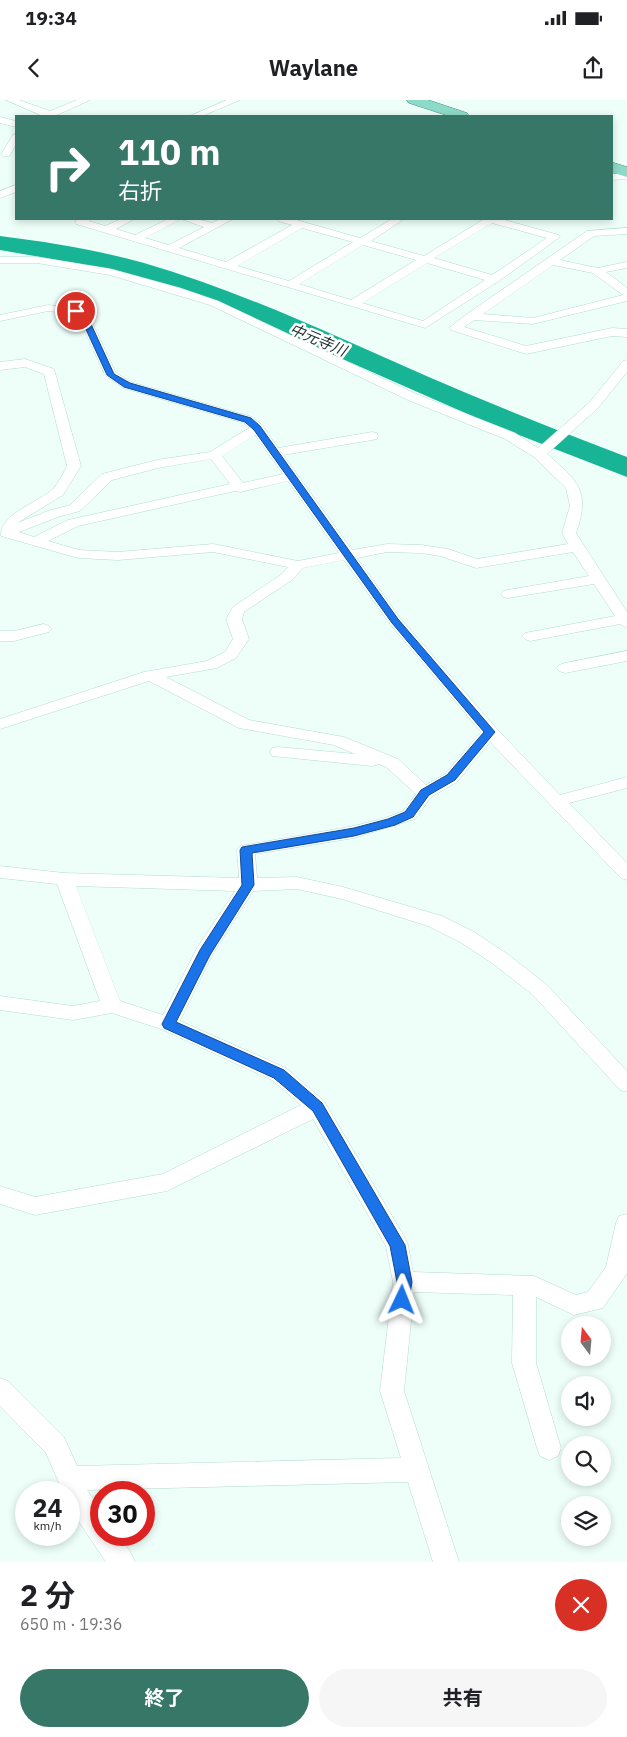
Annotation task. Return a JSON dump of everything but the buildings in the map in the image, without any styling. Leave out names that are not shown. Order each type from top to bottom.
[{"type":"main road","points":[[414,100],[459,115]]},
{"type":"main road","points":[[613,168],[627,172]]},
{"type":"street","points":[[11,100],[49,115],[85,100]]},
{"type":"street","points":[[198,115],[235,100]]},
{"type":"street","points":[[0,120],[15,124]]},
{"type":"street","points":[[3,153],[15,138]]},
{"type":"street","points":[[613,177],[627,176]]},
{"type":"street","points":[[0,195],[15,188]]},
{"type":"street","points":[[84,220],[80,222],[425,325],[555,237],[494,220]]},
{"type":"street","points":[[106,230],[127,220]]},
{"type":"street","points":[[135,239],[174,220]]},
{"type":"street","points":[[190,220],[213,226]]},
{"type":"street","points":[[172,248],[226,220]]},
{"type":"street","points":[[286,220],[495,278]]},
{"type":"street","points":[[290,285],[397,220]]},
{"type":"street","points":[[352,304],[488,220]]},
{"type":"street","points":[[228,266],[301,224]]},
{"type":"street","points":[[627,231],[591,233],[454,328],[526,350],[586,336],[612,332],[627,333]]},
{"type":"street","points":[[530,254],[597,271],[627,292]]},
{"type":"street","points":[[0,260],[37,260],[111,272],[214,303],[412,397],[543,451],[578,496],[577,515],[569,533],[626,621],[530,636]]},
{"type":"street","points":[[597,271],[627,265]]},
{"type":"street","points":[[531,274],[579,267]]},
{"type":"street","points":[[610,280],[627,277]]},
{"type":"street","points":[[445,312],[470,318],[532,321],[627,298]]},
{"type":"street","points":[[0,318],[48,308],[76,311],[86,322],[111,375],[127,385],[248,420],[257,428],[395,621],[490,732],[627,874]]},
{"type":"street","points":[[558,315],[586,336]]},
{"type":"street","points":[[0,366],[14,362],[25,362],[36,364],[50,372],[74,466],[58,492],[10,521],[3,537]]},
{"type":"street","points":[[543,451],[594,405],[627,364]]},
{"type":"street","points":[[3,537],[53,514],[75,508],[107,477],[157,464],[214,455],[257,428]]},
{"type":"street","points":[[275,454],[372,436]]},
{"type":"street","points":[[214,455],[238,486]]},
{"type":"street","points":[[35,542],[73,523],[238,486],[240,488],[292,476]]},
{"type":"street","points":[[3,537],[35,542],[78,554],[118,556],[214,548],[298,565],[387,548],[420,548],[443,552],[476,564],[577,547]]},
{"type":"street","points":[[0,724],[150,674],[211,665],[231,655],[241,639],[234,618],[238,610],[287,577],[298,565]]},
{"type":"street","points":[[508,594],[598,579]]},
{"type":"street","points":[[0,636],[14,636],[44,629]]},
{"type":"street","points":[[565,668],[627,656]]},
{"type":"street","points":[[150,674],[245,724],[338,741],[392,763],[425,793]]},
{"type":"street","points":[[168,1024],[204,953],[248,885],[246,850],[354,832],[392,822],[409,815],[425,793],[451,778],[490,732]]},
{"type":"street","points":[[278,752],[392,763]]},
{"type":"street","points":[[557,801],[627,782]]},
{"type":"street","points":[[0,872],[64,879],[248,885],[297,883],[343,893],[435,921],[467,937],[499,958],[540,990],[627,1084]]},
{"type":"street","points":[[64,879],[112,1006]]},
{"type":"street","points":[[0,1003],[73,1013],[112,1006],[168,1024],[279,1074],[317,1107],[397,1245],[404,1282],[392,1391],[415,1470],[446,1562]]},
{"type":"street","points":[[0,1195],[35,1206],[167,1182],[317,1107]]},
{"type":"street","points":[[404,1282],[534,1286],[574,1305],[595,1301],[617,1270],[627,1222]]},
{"type":"street","points":[[526,1286],[524,1363],[549,1448]]},
{"type":"street","points":[[0,1390],[55,1445],[78,1498],[90,1516]]},
{"type":"street","points":[[70,1478],[415,1470]]},
{"type":"street","points":[[111,1546],[122,1562]]},
{"type":"waterway","name":"中元寺川","points":[[0,243],[104,260],[210,293],[472,406],[627,468]]},
{"type":"route","points":[[76,311],[86,322],[111,375],[127,385],[226,412],[248,420],[257,428],[395,621],[490,732],[451,778],[425,793],[409,815],[392,822],[354,832],[246,850],[248,885],[204,953],[168,1024],[279,1074],[317,1107],[397,1245],[404,1282],[402,1300]]}]
